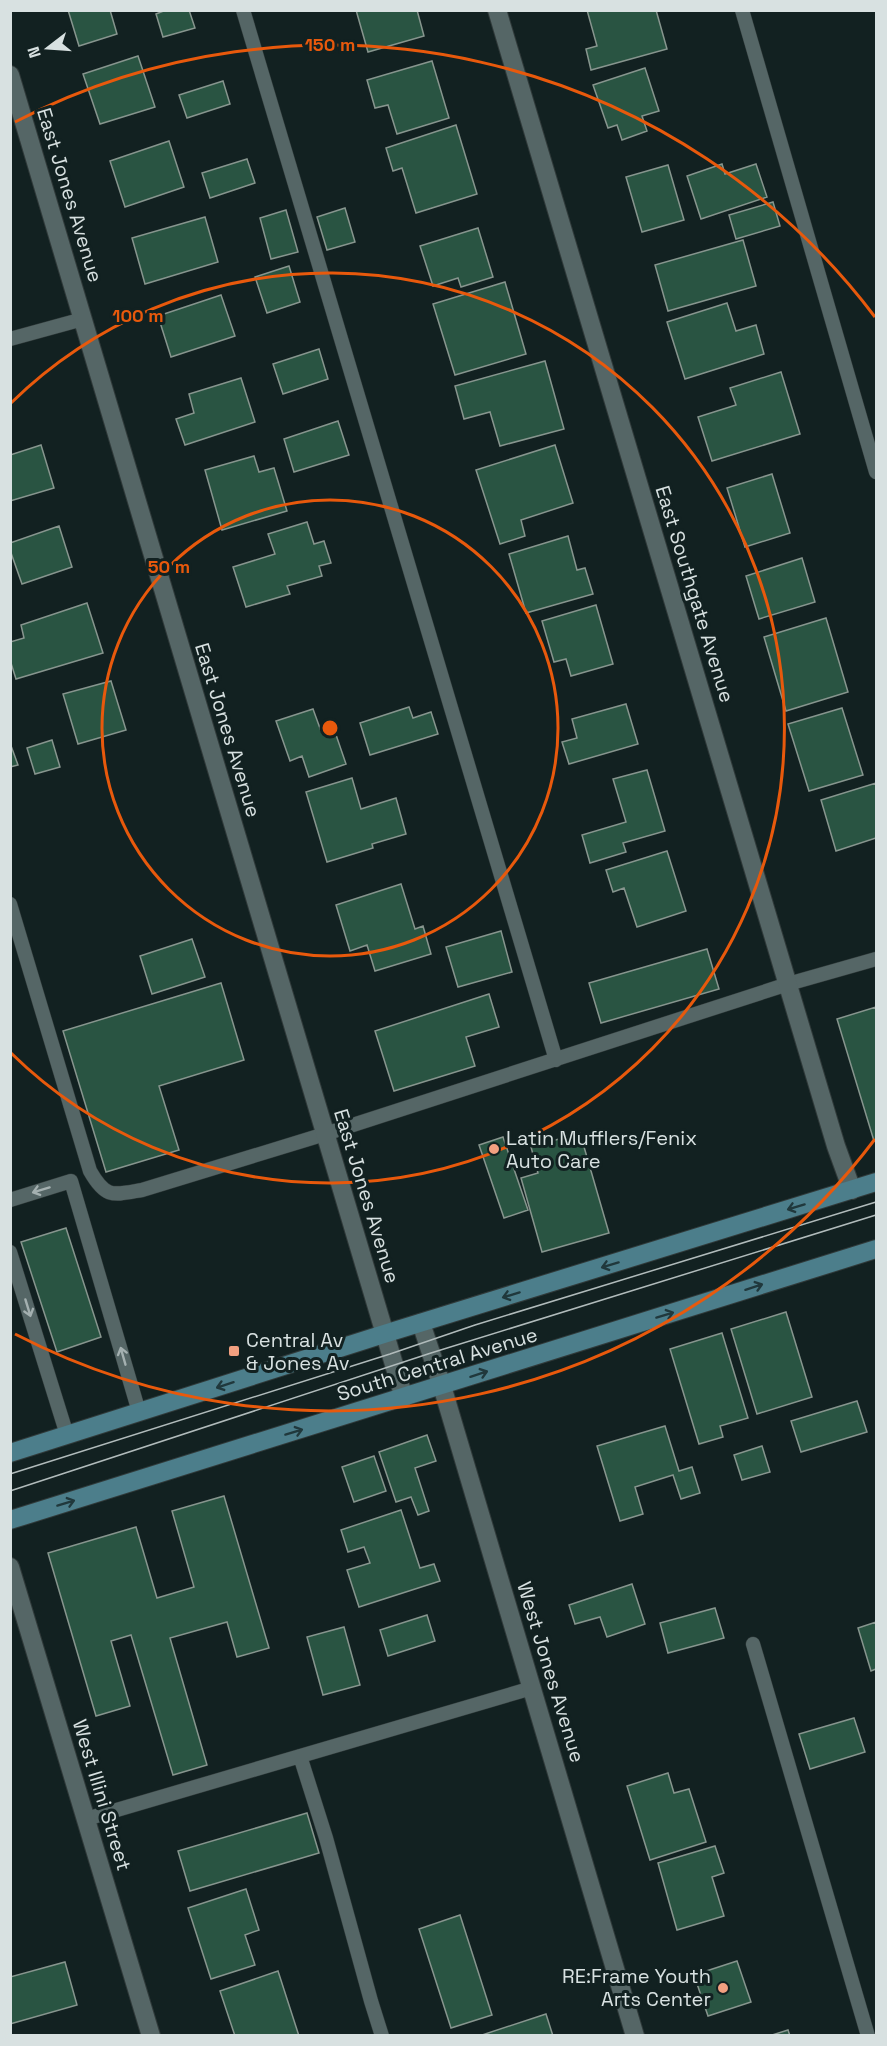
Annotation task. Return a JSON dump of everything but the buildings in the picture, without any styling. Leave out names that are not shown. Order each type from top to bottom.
[{"type":"main road","points":[[10,1453],[384,1334],[876,1182]]},
{"type":"main road","name":"South Central Avenue","points":[[10,1520],[876,1251]]},
{"type":"street","name":"East Southgate Avenue","points":[[497,10],[836,1146],[852,1190]]},
{"type":"street","name":"East Jones Avenue","points":[[10,75],[404,1398]]},
{"type":"street","name":"West Jones Avenue","points":[[421,1323],[442,1386],[635,2036]]},
{"type":"street","name":"West Illini Street","points":[[10,1567],[151,2036]]},
{"type":"lane","points":[[243,10],[556,1060]]},
{"type":"lane","points":[[742,10],[876,472]]},
{"type":"lane","points":[[10,339],[83,319]]},
{"type":"lane","points":[[10,904],[90,1171],[99,1188],[116,1194],[142,1190],[325,1134],[788,984],[876,959]]},
{"type":"lane","points":[[10,1200],[71,1181],[139,1412]]},
{"type":"lane","points":[[10,1252],[67,1435]]},
{"type":"lane","points":[[753,1644],[868,2036]]},
{"type":"lane","points":[[86,1819],[532,1688]]},
{"type":"lane","points":[[300,1756],[327,1838],[370,2001],[382,2036]]},
{"type":"tram line","points":[[10,1474],[475,1325],[876,1202]]},
{"type":"tram line","points":[[10,1491],[431,1353],[876,1215]]},
{"type":"place","name":"Latin Mufflers/Fenix Auto Care","points":[[494,1149]]},
{"type":"place","name":"Central Av & Jones Av","points":[[234,1351]]},
{"type":"place","name":"RE:Frame Youth Arts Center","points":[[723,1988]]}]
